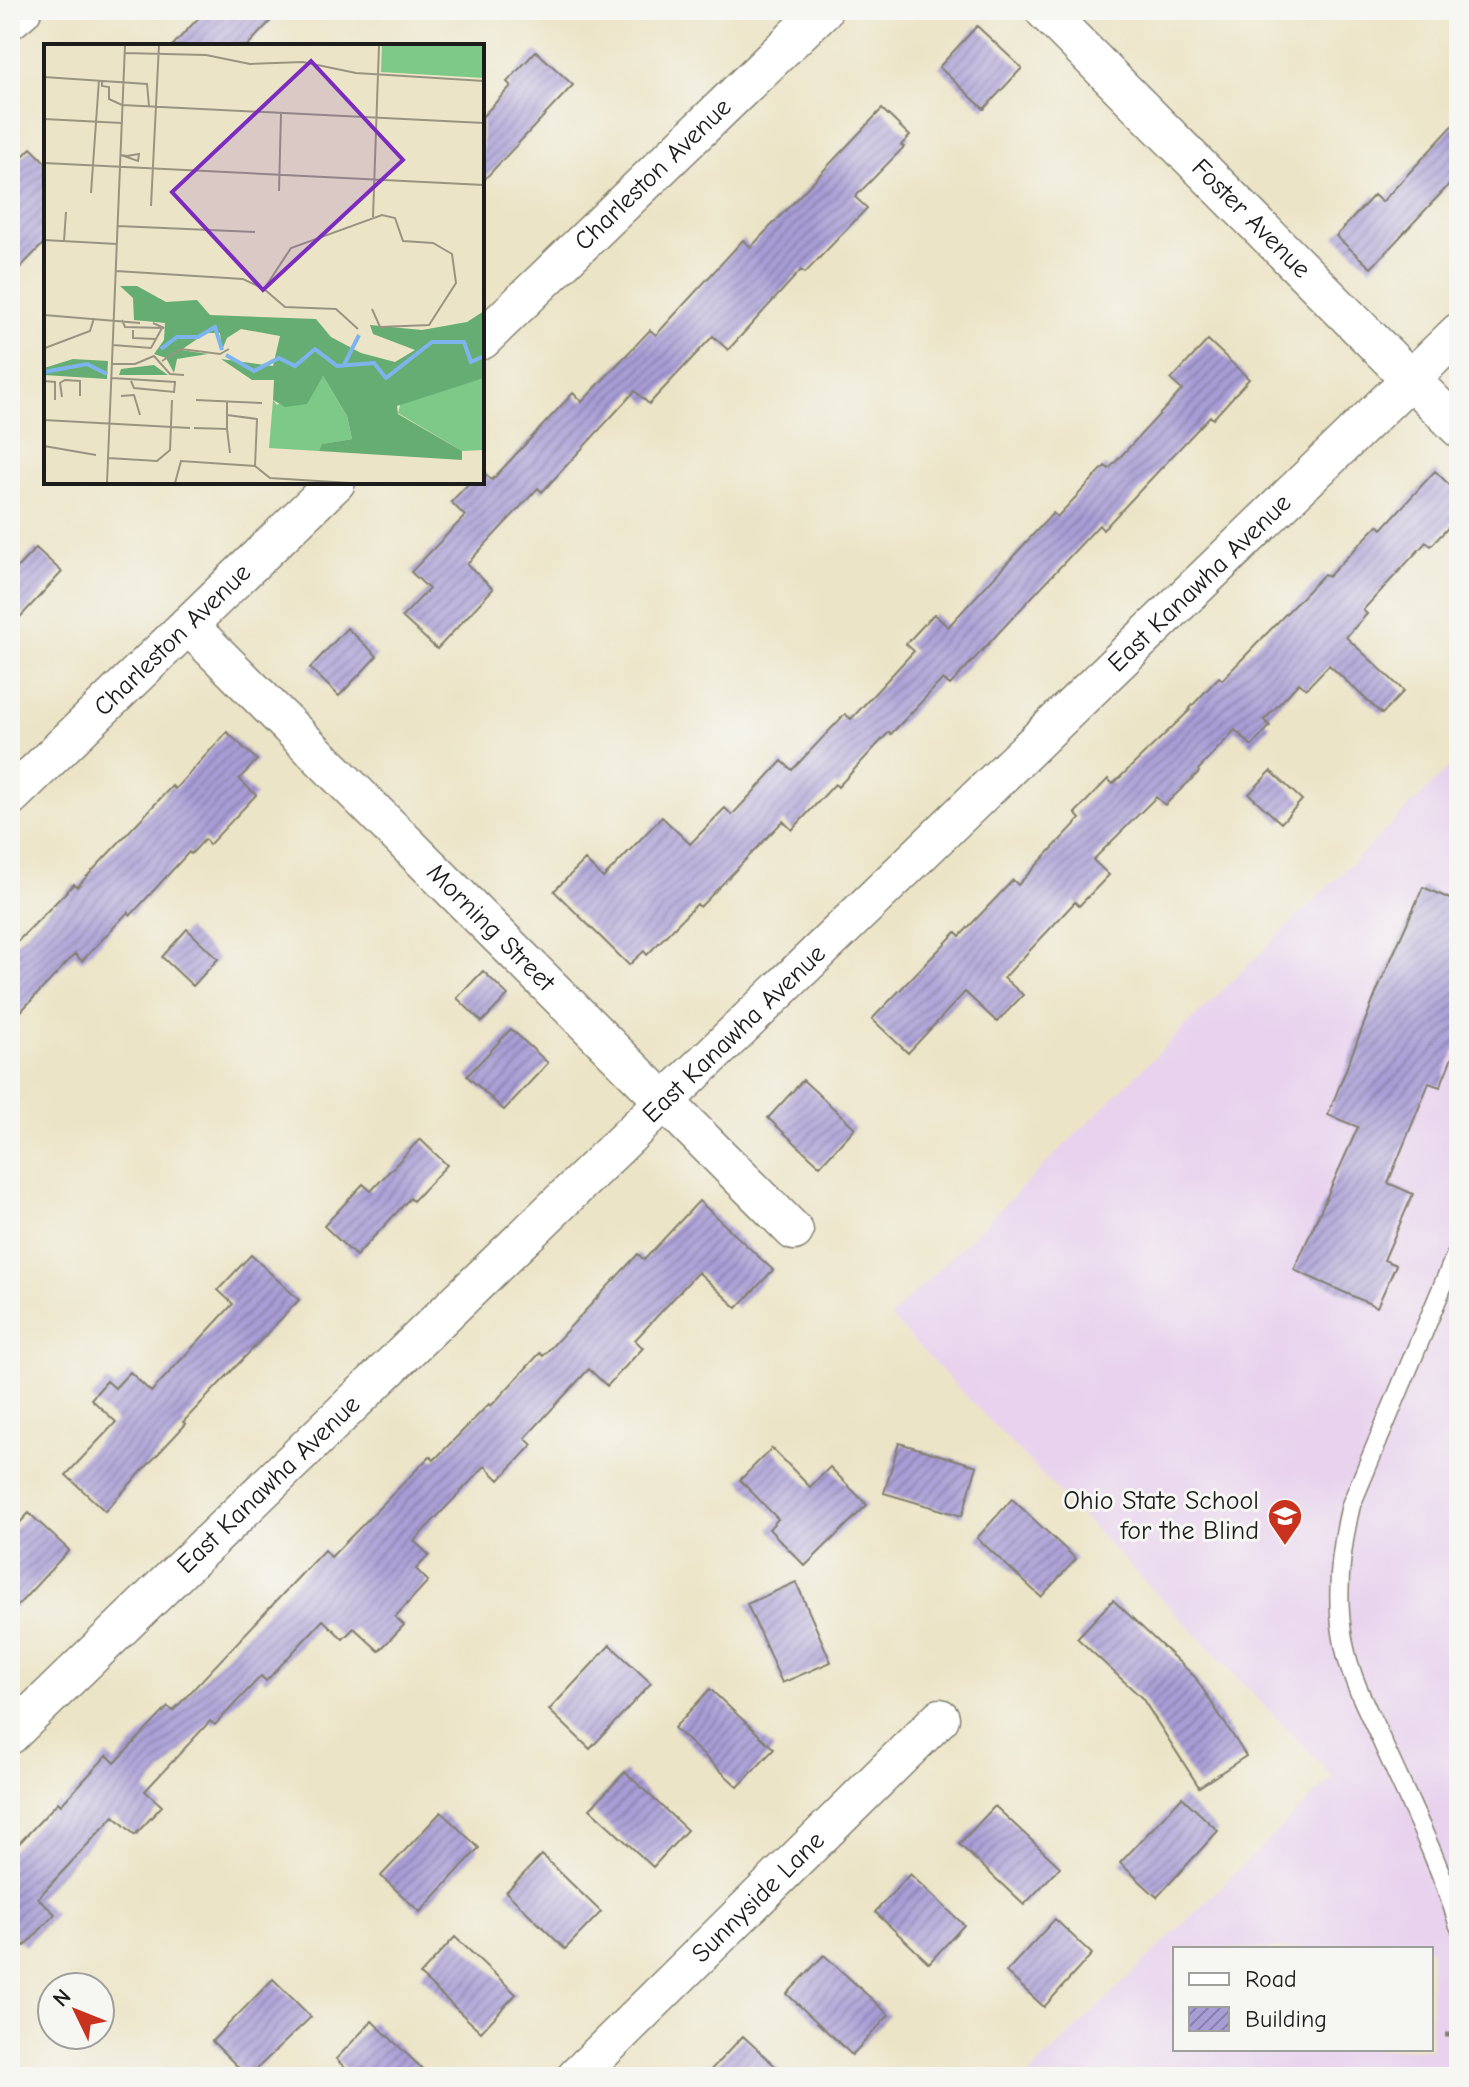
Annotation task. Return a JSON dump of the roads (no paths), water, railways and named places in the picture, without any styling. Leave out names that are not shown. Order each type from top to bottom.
[{"type":"street","points":[[10,20],[22,10]]},
{"type":"street","name":"Charleston Avenue","points":[[484,338],[823,10]]},
{"type":"street","name":"Foster Avenue","points":[[1044,10],[1459,428]]},
{"type":"street","name":"East Kanawha Avenue","points":[[10,1735],[1459,332]]},
{"type":"street","name":"Charleston Avenue","points":[[10,797],[334,484]]},
{"type":"street","name":"Morning Street","points":[[188,625],[794,1231]]},
{"type":"street","name":"Sunnyside Lane","points":[[576,2077],[940,1718]]},
{"type":"lane","points":[[1459,1247],[1351,1505],[1340,1550],[1340,1575],[1342,1624],[1351,1672],[1446,1884],[1459,1926]]},
{"type":"place","name":"Ohio State School for the Blind","points":[[1285,1547]]}]
